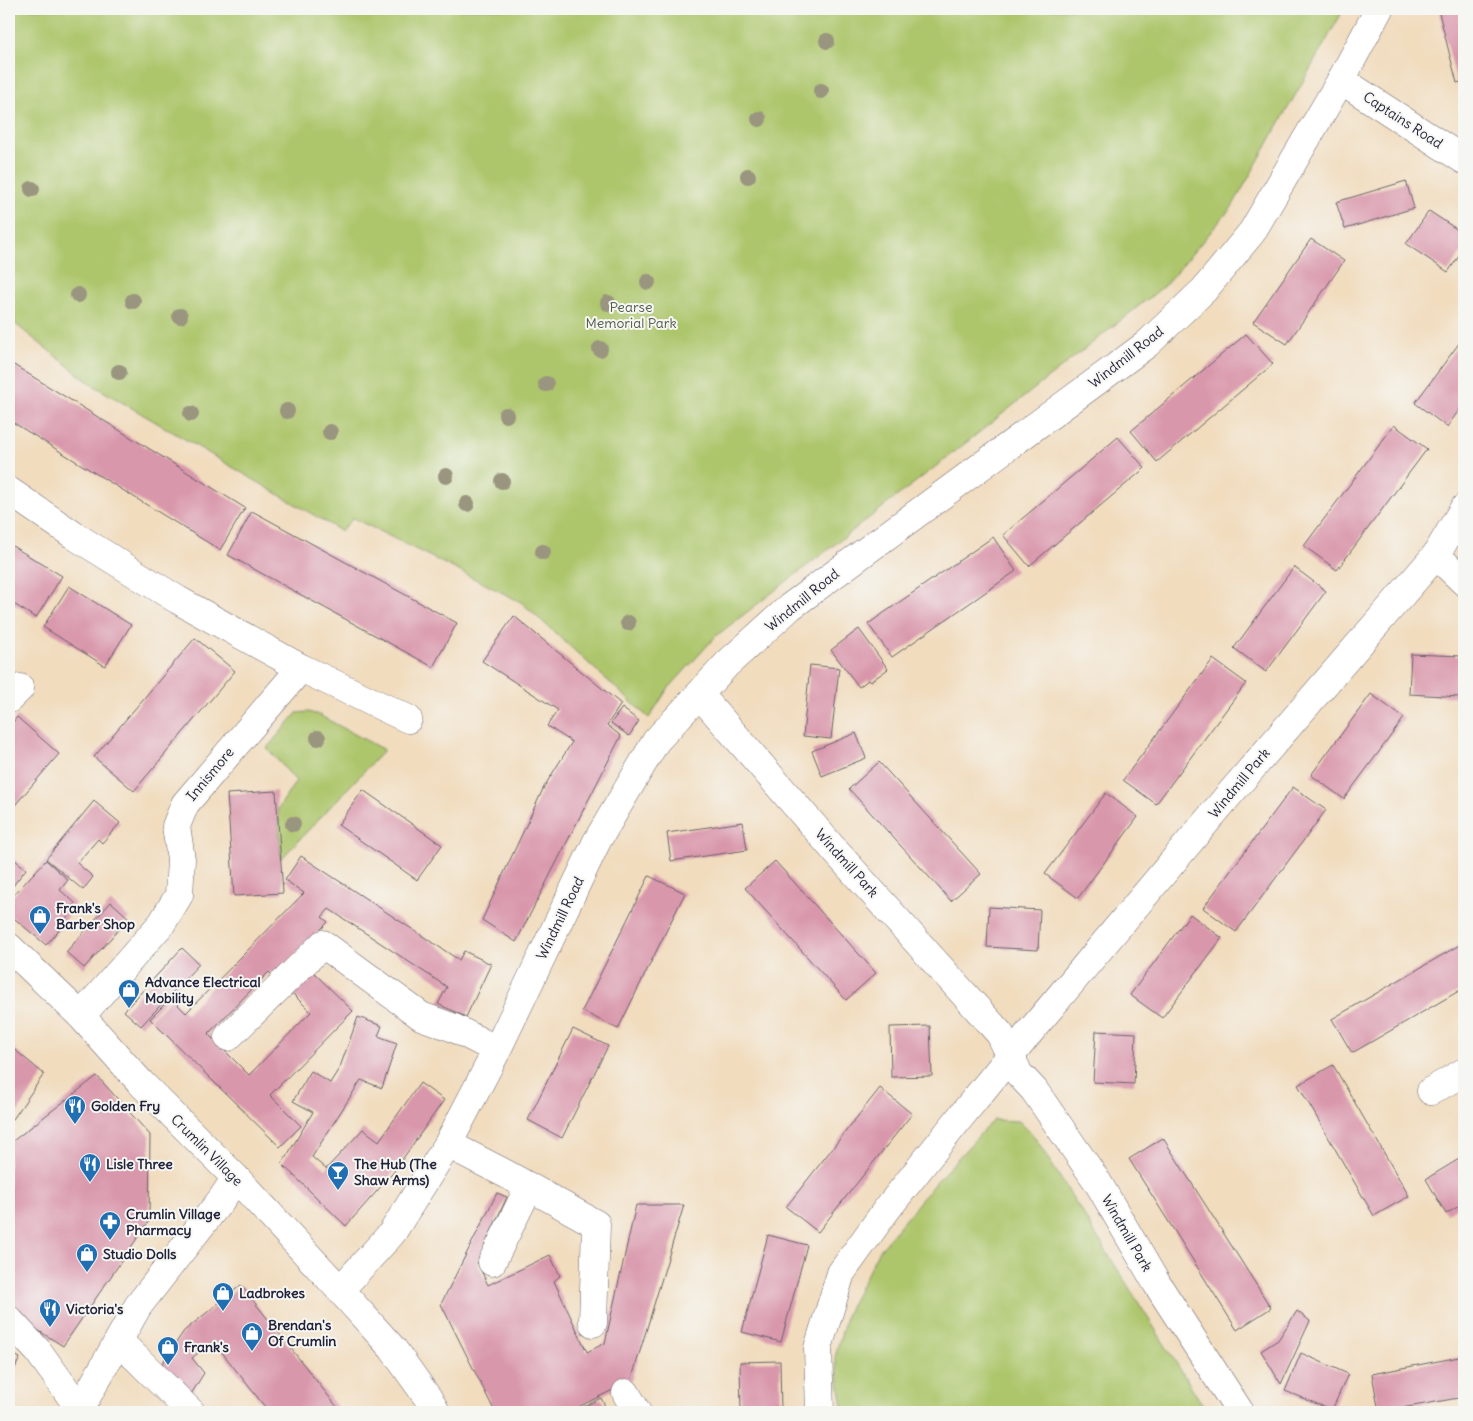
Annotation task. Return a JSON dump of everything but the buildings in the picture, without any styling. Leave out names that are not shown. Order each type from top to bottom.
[{"type":"street","name":"Windmill Road","points":[[340,1290],[392,1233],[448,1144],[497,1050],[597,841],[656,741],[727,664],[790,607],[1148,344],[1204,290],[1252,232],[1341,80],[1379,9]]},
{"type":"street","name":"Captains Road","points":[[1341,80],[1464,160]]},
{"type":"street","points":[[9,491],[74,536],[178,600],[301,668],[408,719]]},
{"type":"street","name":"Windmill Park","points":[[820,1412],[818,1348],[841,1273],[887,1209],[1010,1056],[1228,796],[1436,555],[1464,508]]},
{"type":"street","points":[[1436,555],[1464,582]]},
{"type":"street","name":"Innismore","points":[[81,1016],[162,923],[179,895],[181,859],[176,826],[185,804],[301,668]]},
{"type":"street","name":"Windmill Park","points":[[700,695],[837,853],[1000,1034],[1019,1074],[1034,1090],[1097,1181],[1157,1284],[1240,1412]]},
{"type":"street","points":[[228,1037],[323,944],[422,1016],[454,1028],[497,1050]]},
{"type":"street","name":"Crumlin Village","points":[[9,947],[81,1016],[141,1083],[236,1178],[340,1290],[393,1349],[436,1412]]},
{"type":"street","points":[[1431,1092],[1464,1072]]},
{"type":"street","points":[[448,1144],[596,1224],[593,1323]]},
{"type":"street","points":[[9,1320],[38,1351],[79,1411],[138,1306],[236,1178]]},
{"type":"street","points":[[492,1262],[529,1187]]},
{"type":"street","points":[[119,1341],[191,1412]]},
{"type":"green space","name":"Pearse Memorial Park","points":[[9,9],[1344,9],[1232,207],[1164,286],[948,457],[716,636],[667,690],[649,718],[521,602],[353,518],[341,531],[91,384],[9,319]]},
{"type":"green space","points":[[308,712],[319,715],[384,750],[281,859],[278,809],[296,781],[267,748],[297,713]]},
{"type":"green space","points":[[993,1120],[1019,1121],[1034,1136],[1207,1412],[844,1412],[835,1357],[847,1313],[878,1252],[935,1183]]},
{"type":"place","name":"Frank's Barber Shop","points":[[40,935]]},
{"type":"place","name":"Advance Electrical Mobility","points":[[129,1009]]},
{"type":"place","name":"Golden Fry","points":[[75,1125]]},
{"type":"place","name":"Lisle Three","points":[[90,1183]]},
{"type":"place","name":"The Hub (The Shaw Arms)","points":[[338,1191]]},
{"type":"place","name":"Crumlin Village Pharmacy","points":[[110,1241]]},
{"type":"place","name":"Studio Dolls","points":[[87,1273]]},
{"type":"place","name":"Ladbrokes","points":[[223,1312]]},
{"type":"place","name":"Victoria's","points":[[50,1328]]},
{"type":"place","name":"Brendan's Of Crumlin","points":[[252,1352]]},
{"type":"place","name":"Frank's","points":[[168,1366]]}]
